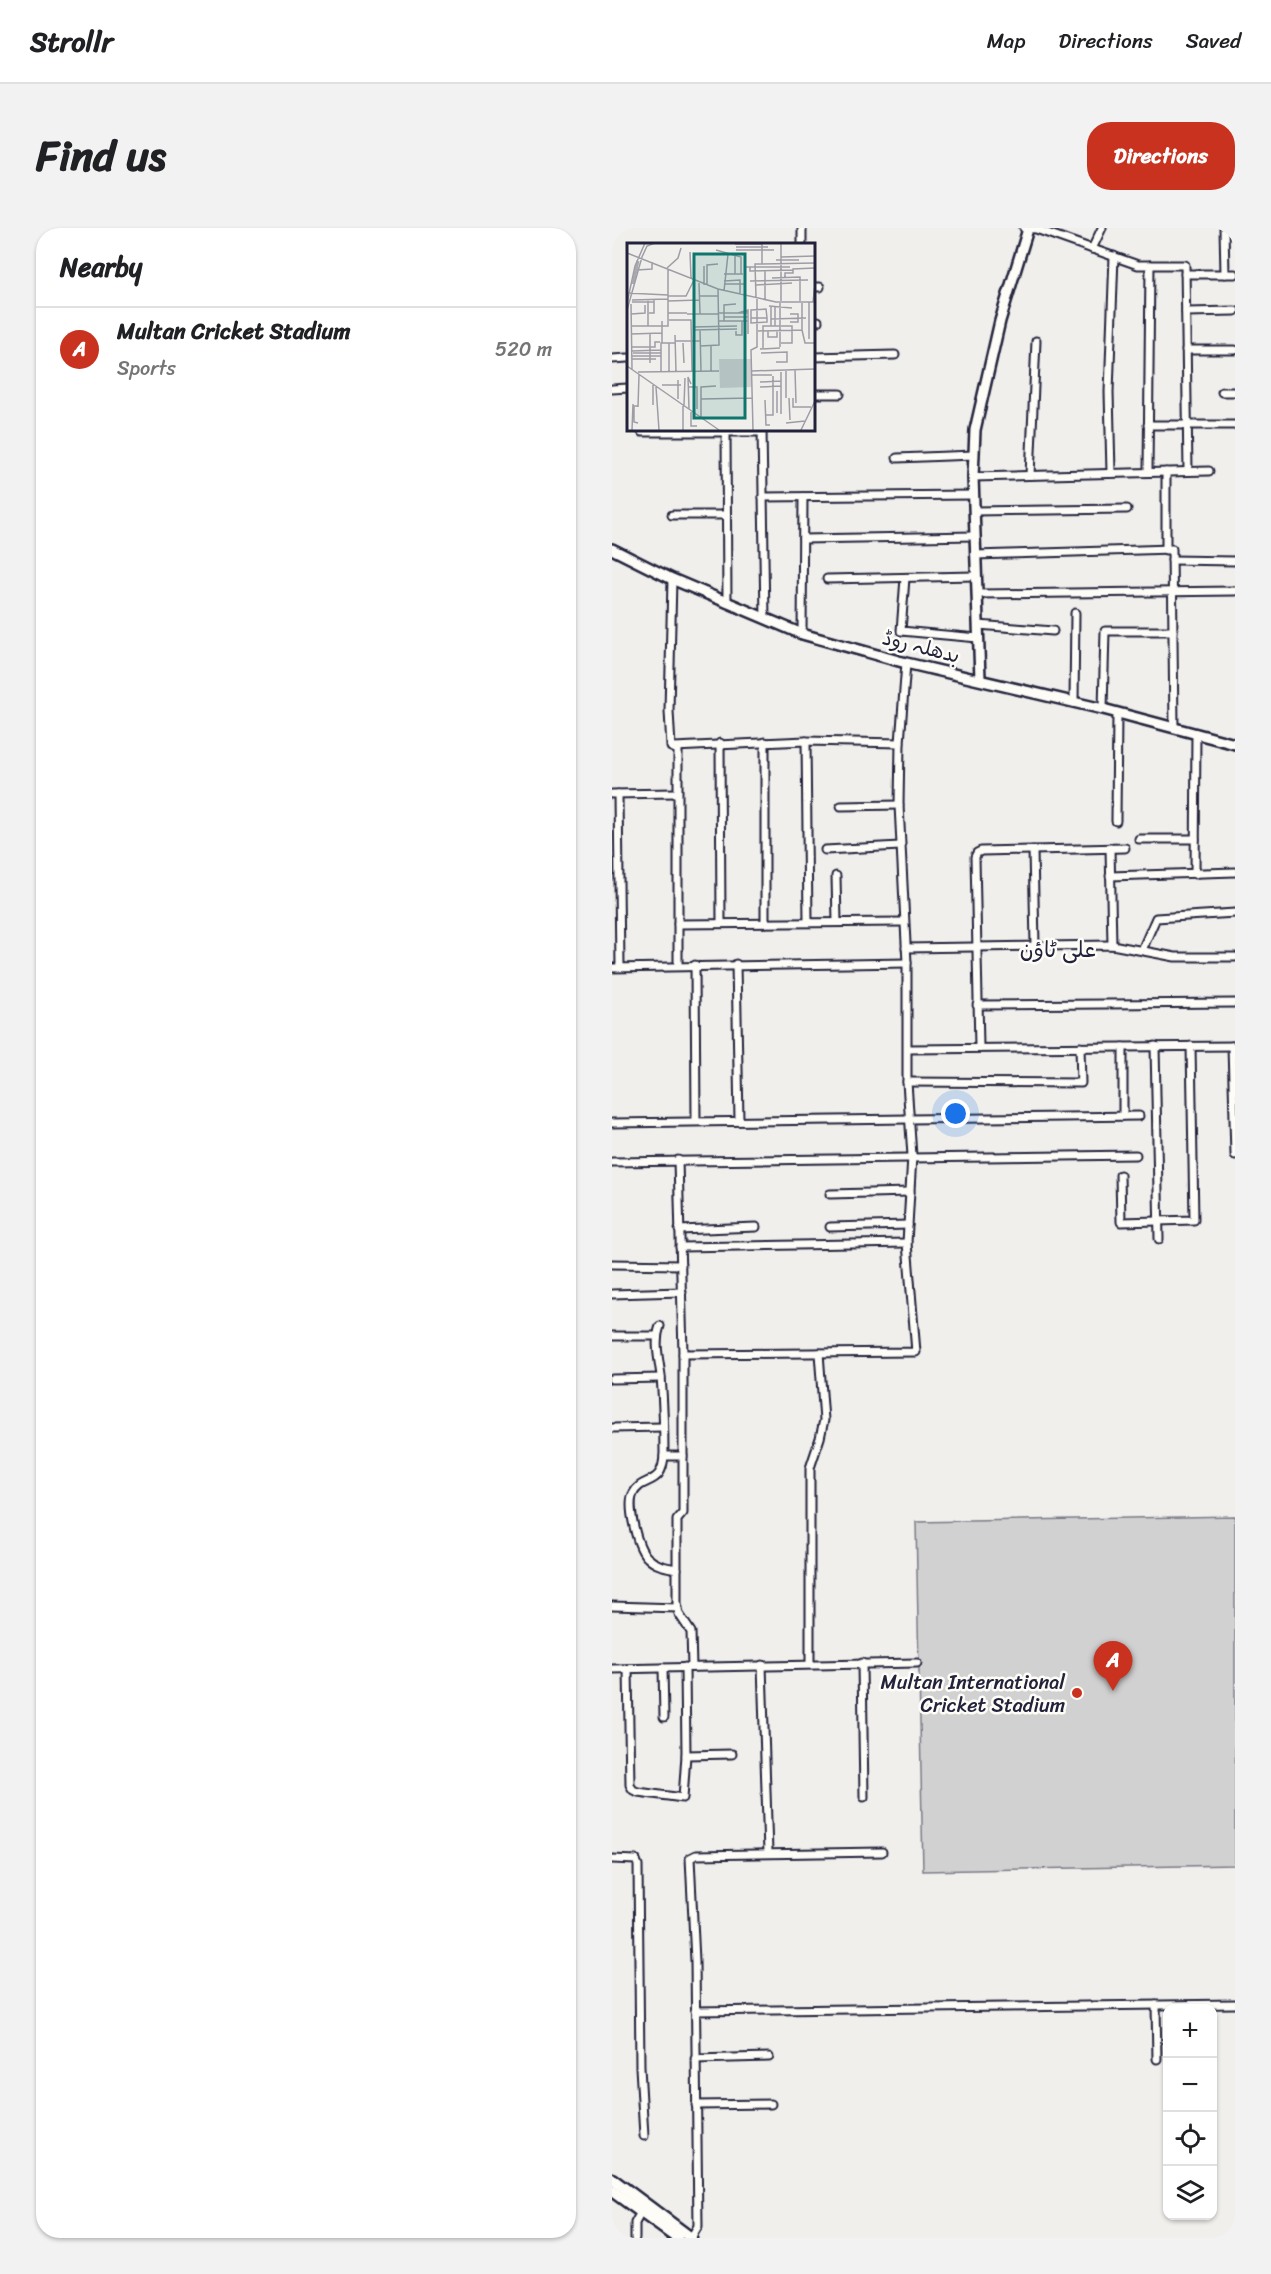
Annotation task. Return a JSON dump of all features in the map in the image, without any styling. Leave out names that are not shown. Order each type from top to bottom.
[{"type":"main road","points":[[980,680],[973,477],[975,430],[1000,321],[1026,229]]},
{"type":"main road","name":"بدھلہ روڈ","points":[[612,549],[672,579],[802,634],[906,663],[1103,709],[1235,744]]},
{"type":"main road","points":[[612,2179],[677,2238]]},
{"type":"main road","points":[[612,2192],[691,2238]]},
{"type":"street","points":[[1092,249],[1102,228]]},
{"type":"street","points":[[1224,228],[1225,274]]},
{"type":"street","points":[[1026,229],[1036,229],[1138,265],[1185,265],[1188,471]]},
{"type":"street","points":[[1111,473],[1109,392],[1114,256]]},
{"type":"street","points":[[1148,472],[1150,265]]},
{"type":"street","points":[[1185,274],[1235,274]]},
{"type":"street","points":[[1186,312],[1235,311]]},
{"type":"street","points":[[1030,475],[1036,341]]},
{"type":"street","points":[[1186,350],[1235,351]]},
{"type":"street","points":[[814,357],[896,355]]},
{"type":"street","points":[[612,359],[627,358]]},
{"type":"street","points":[[612,389],[627,388]]},
{"type":"street","points":[[1222,392],[1235,392]]},
{"type":"street","points":[[814,394],[840,394]]},
{"type":"street","points":[[1148,425],[1235,425]]},
{"type":"street","points":[[726,430],[727,603]]},
{"type":"street","points":[[642,432],[762,430],[765,619]]},
{"type":"street","points":[[897,458],[974,455]]},
{"type":"street","points":[[973,477],[1209,471]]},
{"type":"street","points":[[1166,472],[1166,549]]},
{"type":"street","points":[[763,497],[974,495]]},
{"type":"street","points":[[802,634],[804,497]]},
{"type":"street","points":[[974,511],[1126,509]]},
{"type":"street","points":[[672,515],[726,515]]},
{"type":"street","points":[[803,539],[975,536]]},
{"type":"street","points":[[975,555],[1172,549],[1174,728]]},
{"type":"street","points":[[1172,560],[1235,561]]},
{"type":"street","points":[[827,579],[976,576]]},
{"type":"street","points":[[905,578],[901,631],[978,638]]},
{"type":"street","points":[[671,747],[669,711],[672,579]]},
{"type":"street","points":[[977,594],[1235,591]]},
{"type":"street","points":[[1074,703],[1075,613]]},
{"type":"street","points":[[978,625],[1053,631]]},
{"type":"street","points":[[1103,709],[1105,631],[1173,631]]},
{"type":"street","points":[[683,1354],[916,1352],[907,1243],[912,1156],[907,1082],[907,963],[899,805],[900,743],[906,663]]},
{"type":"street","points":[[1116,821],[1117,714]]},
{"type":"street","points":[[1195,874],[1196,733]]},
{"type":"street","points":[[671,747],[720,743],[806,741],[900,743]]},
{"type":"street","points":[[806,741],[808,922]]},
{"type":"street","points":[[765,742],[765,923]]},
{"type":"street","points":[[720,743],[721,923]]},
{"type":"street","points":[[671,747],[678,750],[676,793],[678,965]]},
{"type":"street","points":[[676,793],[615,794],[616,967],[907,963]]},
{"type":"street","points":[[841,806],[899,805]]},
{"type":"street","points":[[1139,839],[1195,839]]},
{"type":"street","points":[[825,850],[900,846]]},
{"type":"street","points":[[1110,848],[1112,945]]},
{"type":"street","points":[[979,1047],[975,857],[977,853],[981,851],[1125,848]]},
{"type":"street","points":[[1033,850],[1035,945]]},
{"type":"street","points":[[1110,876],[1235,872]]},
{"type":"street","points":[[836,876],[837,922]]},
{"type":"street","points":[[1142,950],[1156,918],[1235,914]]},
{"type":"street","points":[[678,924],[904,922]]},
{"type":"street","points":[[906,948],[977,945],[1112,945],[1175,957],[1235,957]]},
{"type":"street","points":[[736,964],[739,1120]]},
{"type":"street","points":[[695,965],[696,1121]]},
{"type":"street","points":[[977,1005],[1235,1003]]},
{"type":"street","points":[[1155,1046],[1159,1239]]},
{"type":"street","points":[[1120,1175],[1121,1222],[1194,1220],[1191,1046]]},
{"type":"street","points":[[908,1049],[1233,1046],[1235,1155]]},
{"type":"street","points":[[907,1082],[1081,1083],[1080,1047]]},
{"type":"street","points":[[1123,1047],[1123,1116]]},
{"type":"street","points":[[612,1123],[1140,1116]]},
{"type":"street","points":[[612,1161],[1136,1155]]},
{"type":"street","points":[[628,1669],[630,1785],[633,1790],[683,1797],[688,1667],[692,1632],[679,1614],[678,1608],[677,1520],[683,1513],[683,1354],[678,1160]]},
{"type":"street","points":[[830,1194],[910,1192]]},
{"type":"street","points":[[830,1227],[908,1225]]},
{"type":"street","points":[[679,1230],[756,1227]]},
{"type":"street","points":[[680,1247],[907,1243]]},
{"type":"street","points":[[612,1264],[681,1265]]},
{"type":"street","points":[[612,1294],[682,1292]]},
{"type":"street","points":[[660,1326],[656,1336],[661,1378],[664,1456],[659,1475],[640,1485],[633,1494],[630,1505],[642,1552],[649,1560],[661,1566],[677,1569]]},
{"type":"street","points":[[612,1336],[656,1336]]},
{"type":"street","points":[[810,1664],[810,1468],[824,1420],[819,1353]]},
{"type":"street","points":[[612,1379],[661,1378]]},
{"type":"street","points":[[612,1428],[663,1427]]},
{"type":"street","points":[[664,1456],[683,1456]]},
{"type":"street","points":[[612,1605],[678,1608]]},
{"type":"street","points":[[862,1663],[864,1797]]},
{"type":"street","points":[[612,1669],[917,1663]]},
{"type":"street","points":[[762,1665],[768,1853]]},
{"type":"street","points":[[663,1668],[664,1717]]},
{"type":"street","points":[[686,1755],[732,1754]]},
{"type":"street","points":[[691,2238],[698,2226],[690,1858],[696,1854],[882,1852]]},
{"type":"street","points":[[612,1859],[631,1858],[636,1860],[638,1865],[640,2067],[644,2136]]},
{"type":"street","points":[[695,2011],[1235,2004]]},
{"type":"street","points":[[1156,2005],[1157,2059]]},
{"type":"street","points":[[695,2059],[769,2057]]},
{"type":"street","points":[[696,2105],[771,2104]]},
{"type":"street","points":[[635,2238],[636,2223],[643,2208]]},
{"type":"shaded area","name":"Multan International Cricket Stadium","points":[[1235,1516],[1235,1865],[923,1871],[916,1522]]},
{"type":"place","name":"Multan Cricket Stadium","points":[[1113,1691]]},
{"type":"place","name":"Multan International Cricket Stadium","points":[[1077,1693]]},
{"type":"district","name":"علی ٹاؤن","points":[[1058,949]]}]
